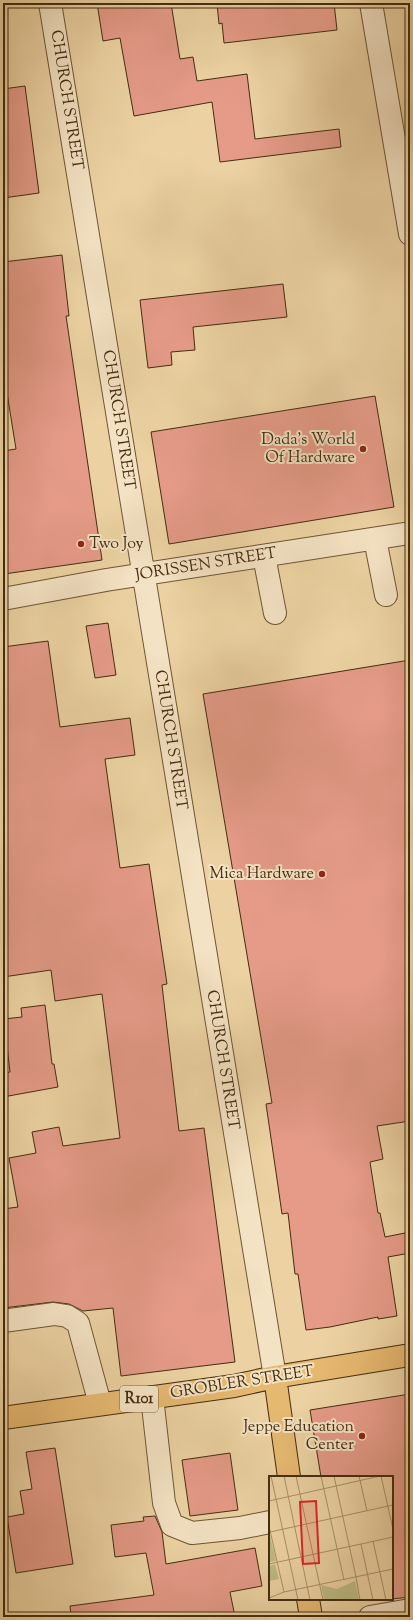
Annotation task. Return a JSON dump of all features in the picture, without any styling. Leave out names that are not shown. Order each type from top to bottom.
[{"type":"main road","name":"GROBLER STREET","points":[[3,1418],[234,1386],[275,1377],[410,1355]]},
{"type":"main road","name":"CHURCH STREET","points":[[275,1377],[289,1476]]},
{"type":"main road","points":[[308,1600],[311,1617]]},
{"type":"street","name":"CHURCH STREET","points":[[50,3],[275,1377]]},
{"type":"street","points":[[371,3],[410,234]]},
{"type":"street","name":"JORISSEN STREET","points":[[3,599],[144,574],[410,533]]},
{"type":"street","points":[[374,539],[386,595]]},
{"type":"street","points":[[264,556],[275,613]]},
{"type":"street","points":[[3,1321],[54,1314],[67,1316],[78,1323],[100,1404]]},
{"type":"street","points":[[152,1397],[164,1503],[172,1525],[192,1533],[240,1528],[269,1522]]},
{"type":"street","points":[[370,1617],[410,1610]]},
{"type":"building","points":[[97,3],[171,3],[180,59],[193,57],[197,81],[247,74],[255,139],[339,129],[341,147],[220,162],[212,102],[134,116],[120,38],[103,41]]},
{"type":"building","points":[[217,3],[334,3],[337,30],[224,43],[222,23],[219,24]]},
{"type":"building","points":[[25,86],[39,193],[3,198],[3,89]]},
{"type":"building","points":[[62,255],[69,316],[66,316],[102,560],[4,574],[3,451],[16,449],[3,368],[3,262]]},
{"type":"building","points":[[283,284],[287,317],[193,327],[195,350],[171,352],[172,365],[148,368],[140,300]]},
{"type":"building","points":[[375,396],[394,507],[169,544],[151,432]]},
{"type":"building","points":[[108,623],[116,675],[95,678],[86,626]]},
{"type":"building","points":[[48,641],[60,727],[130,718],[135,755],[105,759],[120,868],[149,864],[167,984],[162,985],[179,1131],[204,1128],[235,1362],[121,1376],[113,1308],[83,1311],[69,1304],[53,1302],[3,1308],[3,1209],[18,1207],[9,1158],[36,1153],[32,1132],[59,1127],[63,1146],[120,1138],[102,994],[55,1001],[51,970],[3,977],[3,647]]},
{"type":"building","name":"Mica Hardware","points":[[410,660],[410,1121],[377,1126],[383,1159],[370,1162],[378,1213],[380,1213],[385,1237],[410,1232],[410,1253],[388,1257],[397,1316],[378,1319],[378,1317],[330,1327],[306,1330],[298,1274],[295,1274],[288,1213],[282,1214],[266,1104],[272,1103],[203,694]]},
{"type":"building","points":[[45,1005],[52,1064],[54,1064],[58,1087],[3,1097],[3,1073],[10,1072],[4,1019],[22,1017],[21,1008]]},
{"type":"building","name":"Jeppe Education Center","points":[[410,1394],[410,1597],[393,1599],[393,1476],[321,1476],[310,1410]]},
{"type":"building","points":[[55,1448],[73,1564],[16,1573],[7,1517],[24,1514],[20,1491],[32,1489],[26,1452]]},
{"type":"building","points":[[230,1453],[238,1510],[190,1516],[182,1460]]},
{"type":"building","points":[[155,1516],[162,1532],[166,1564],[255,1548],[262,1586],[230,1592],[235,1617],[71,1617],[70,1606],[154,1595],[146,1553],[115,1557],[111,1525],[144,1521],[143,1517]]},
{"type":"place","name":"Dada's World Of Hardware","points":[[363,449]]},
{"type":"place","name":"Two Joy","points":[[81,544]]},
{"type":"place","name":"Mica Hardware","points":[[322,874]]},
{"type":"place","name":"Jeppe Education Center","points":[[362,1436]]}]
